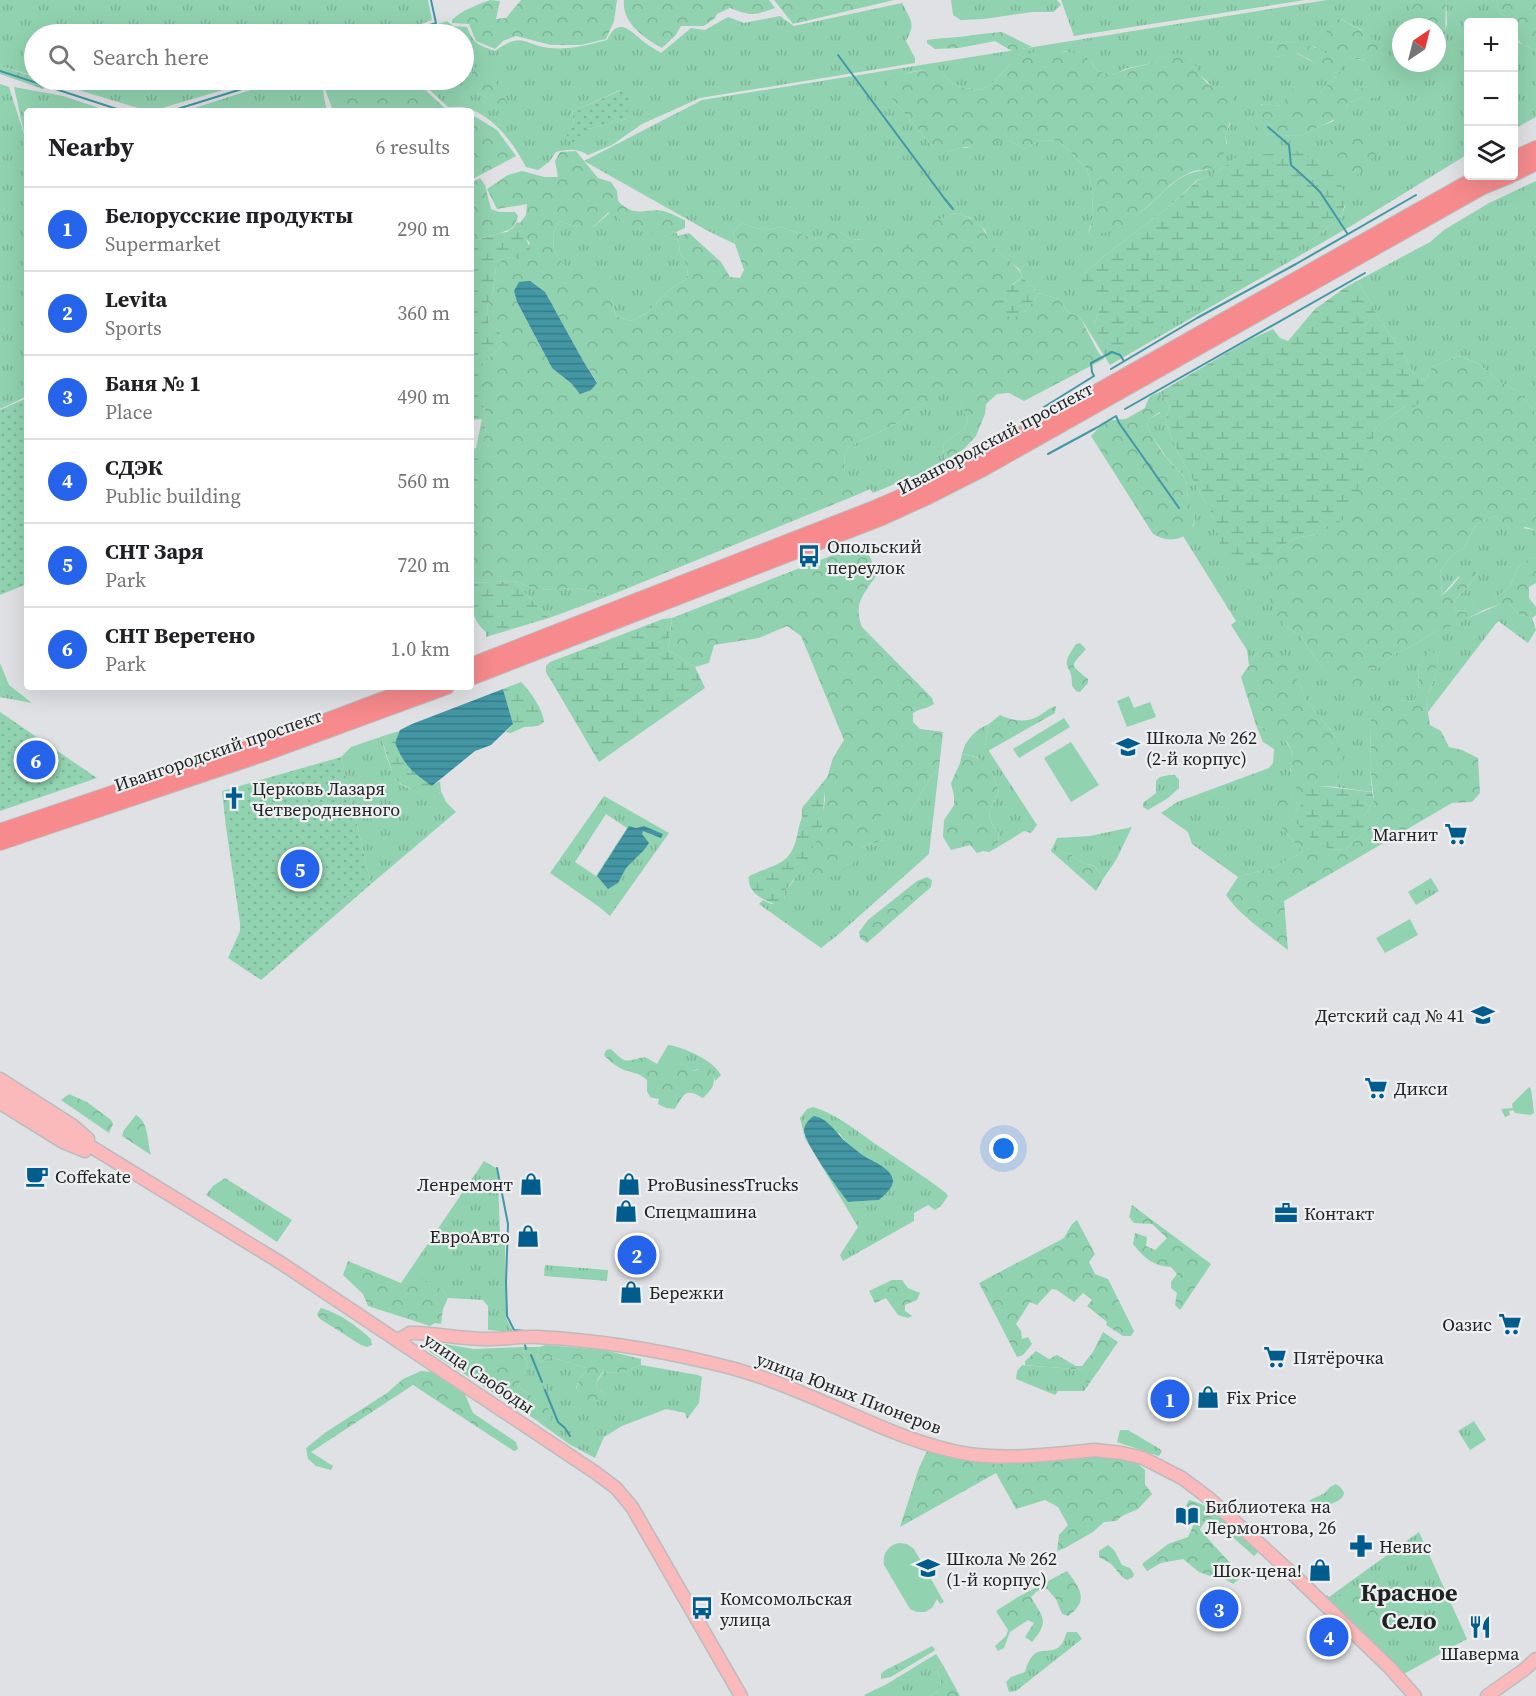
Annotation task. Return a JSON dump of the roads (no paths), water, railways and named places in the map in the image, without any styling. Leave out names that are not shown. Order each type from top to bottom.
[{"type":"highway","points":[[1518,156],[1536,148]]},
{"type":"highway","name":"Ивангородский проспект","points":[[1518,172],[1536,163]]},
{"type":"highway","name":"Ивангородский проспект","points":[[474,664],[920,488],[986,454],[1472,180]]},
{"type":"highway","name":"Ивангородский проспект","points":[[474,677],[926,498],[995,463],[1454,203],[1500,180]]},
{"type":"highway","name":"Ивангородский проспект","points":[[0,831],[322,722],[407,690]]},
{"type":"highway","name":"Ивангородский проспект","points":[[0,843],[278,750],[439,690]]},
{"type":"main road","name":"улица Свободы","points":[[0,1079],[72,1125],[113,1161]]},
{"type":"main road","name":"улица Свободы","points":[[0,1091],[281,1263],[616,1488],[632,1507],[741,1696]]},
{"type":"main road","name":"улица Свободы","points":[[0,1103],[63,1142],[113,1161]]},
{"type":"main road","name":"улица Юных Пионеров","points":[[398,1340],[410,1333],[483,1340],[534,1337],[570,1339],[637,1349],[708,1362],[755,1376],[802,1393],[906,1437],[968,1454],[998,1457],[1095,1450],[1143,1458],[1182,1478],[1210,1499],[1296,1577],[1390,1668],[1415,1696]]},
{"type":"main road","points":[[1487,1696],[1536,1659]]},
{"type":"water","points":[[530,281],[545,292],[597,383],[591,390],[580,394],[572,384],[552,368],[517,302],[514,291],[519,282]]},
{"type":"water","points":[[503,689],[513,724],[491,745],[475,751],[432,786],[406,763],[395,743],[400,730]]},
{"type":"water","points":[[629,826],[636,828],[644,826],[663,834],[661,838],[643,831],[642,834],[649,843],[626,868],[618,883],[608,889],[597,876]]},
{"type":"water","points":[[814,1116],[824,1120],[861,1154],[889,1172],[893,1184],[879,1200],[848,1202],[823,1167],[806,1137],[805,1127]]},
{"type":"waterway","points":[[431,0],[436,23],[433,24]]},
{"type":"waterway","points":[[838,55],[953,209]]},
{"type":"waterway","points":[[0,71],[24,79]]},
{"type":"waterway","points":[[58,90],[114,108]]},
{"type":"waterway","points":[[181,108],[239,90]]},
{"type":"waterway","points":[[1268,127],[1289,145],[1291,165],[1320,192],[1347,233]]},
{"type":"waterway","points":[[1111,369],[1416,195]]},
{"type":"waterway","points":[[1125,409],[1365,273]]},
{"type":"waterway","points":[[1044,407],[1094,376],[1091,363],[1112,352],[1120,355],[1124,361]]},
{"type":"waterway","points":[[1048,454],[1116,416],[1179,508]]},
{"type":"waterway","points":[[497,1168],[508,1224],[507,1316],[514,1330],[525,1331]]},
{"type":"waterway","points":[[525,1345],[526,1349]]},
{"type":"waterway","points":[[531,1355],[542,1382]]},
{"type":"waterway","points":[[545,1390],[558,1422],[570,1436]]},
{"type":"place","name":"Опольский переулок","points":[[809,556]]},
{"type":"place","name":"Школа № 262 (2-й корпус)","points":[[1128,747]]},
{"type":"place","name":"СНТ Веретено","points":[[36,760]]},
{"type":"place","name":"Церковь Лазаря Четверодневного","points":[[234,798]]},
{"type":"place","name":"Магнит","points":[[1456,834]]},
{"type":"place","name":"СНТ Заря","points":[[300,869]]},
{"type":"place","name":"Детский сад № 41","points":[[1483,1015]]},
{"type":"place","name":"Дикси","points":[[1376,1088]]},
{"type":"place","name":"Coffekate","points":[[37,1176]]},
{"type":"place","name":"Ленремонт","points":[[531,1184]]},
{"type":"place","name":"ProBusinessTrucks","points":[[629,1184]]},
{"type":"place","name":"Спецмашина","points":[[626,1211]]},
{"type":"place","name":"Контакт","points":[[1286,1213]]},
{"type":"place","name":"ЕвроАвто","points":[[528,1236]]},
{"type":"place","name":"Levita","points":[[637,1255]]},
{"type":"place","name":"Бережки","points":[[631,1292]]},
{"type":"place","name":"Оазис","points":[[1510,1324]]},
{"type":"place","name":"Пятёрочка","points":[[1275,1357]]},
{"type":"place","name":"Fix Price","points":[[1208,1397]]},
{"type":"place","name":"Белорусские продукты","points":[[1170,1399]]},
{"type":"place","name":"Библиотека на Лермонтова, 26","points":[[1187,1516]]},
{"type":"place","name":"Невис","points":[[1361,1546]]},
{"type":"place","name":"Школа № 262 (1-й корпус)","points":[[928,1568]]},
{"type":"place","name":"Шок-цена!","points":[[1320,1570]]},
{"type":"place","name":"Комсомольская улица","points":[[702,1608]]},
{"type":"place","name":"Баня № 1","points":[[1219,1609]]},
{"type":"place","name":"Шаверма","points":[[1480,1627]]},
{"type":"place","name":"СДЭК","points":[[1329,1637]]},
{"type":"district","name":"Красное Село","points":[[1409,1606]]}]
